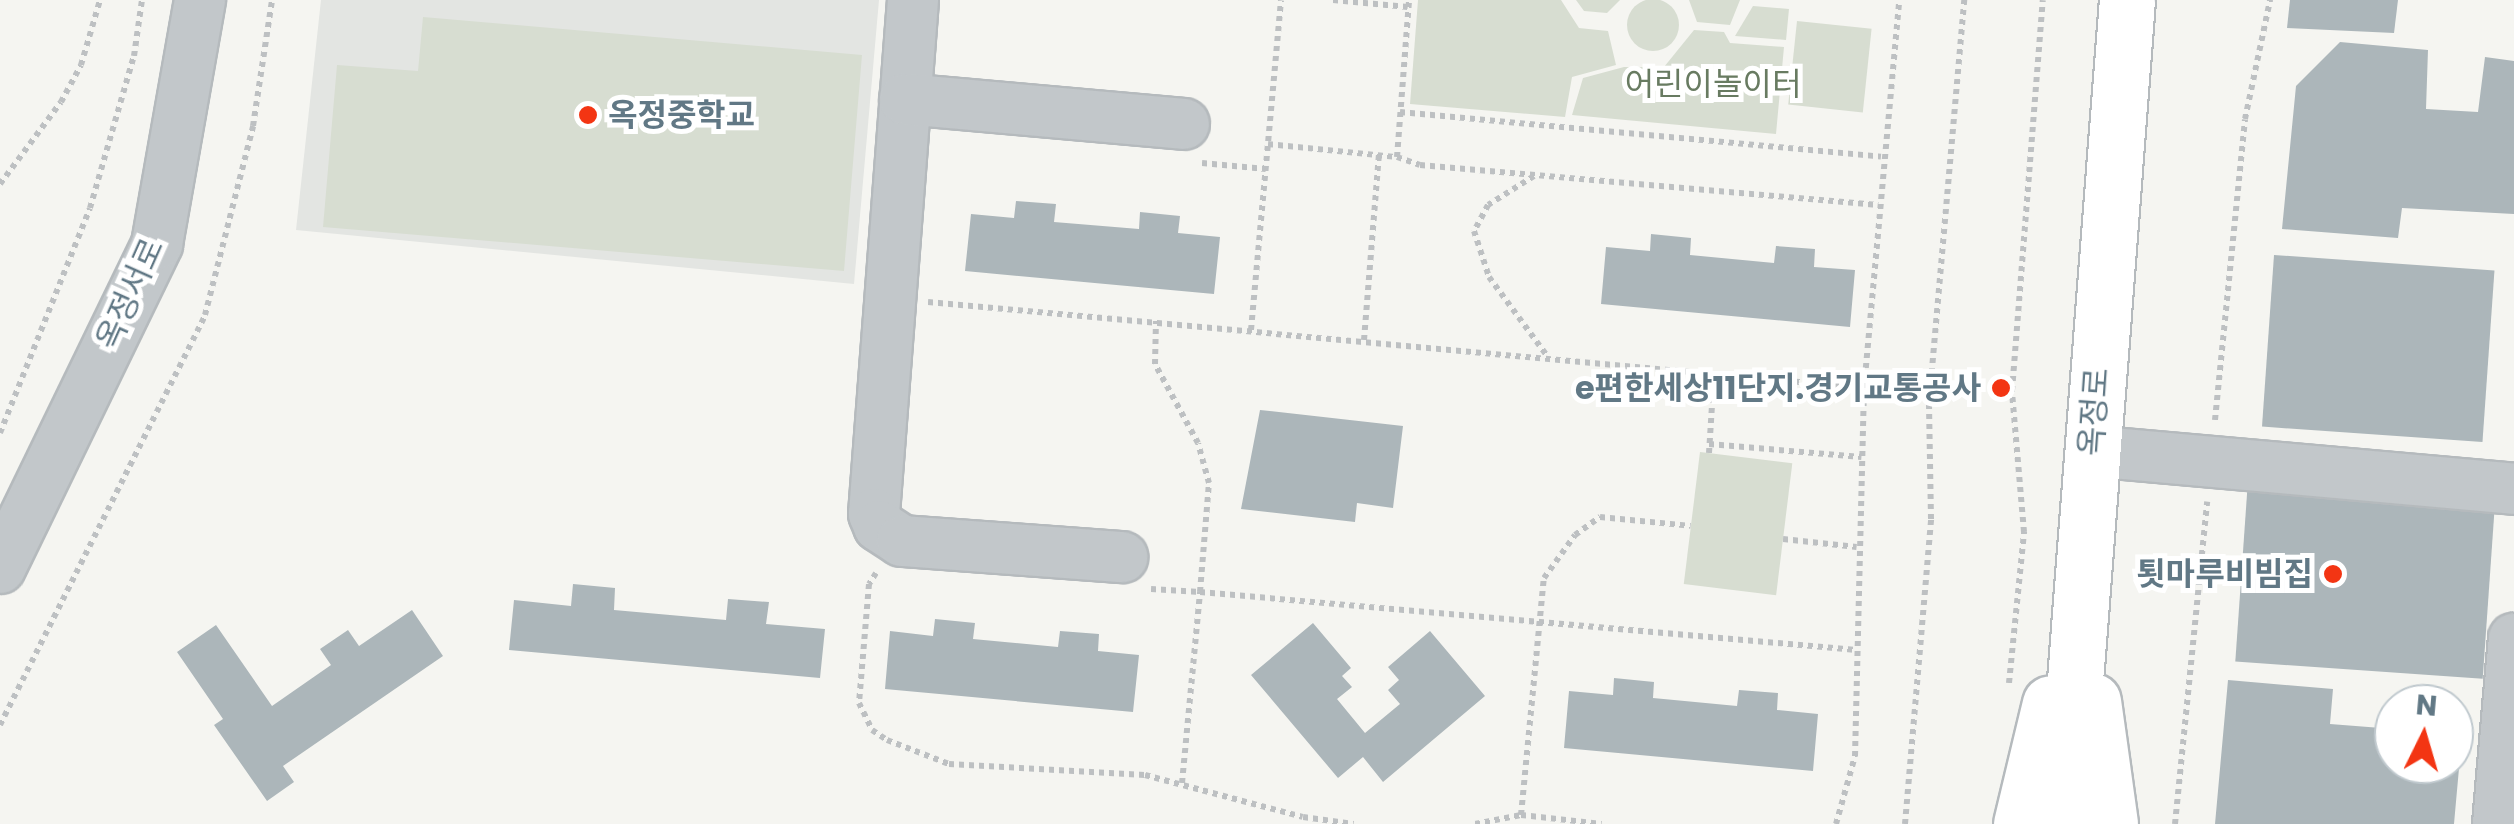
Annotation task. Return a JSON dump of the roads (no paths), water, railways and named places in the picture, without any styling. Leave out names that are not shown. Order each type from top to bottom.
[{"type":"main road","name":"옥정로","points":[[2064,824],[2127,0]]},
{"type":"main road","points":[[2021,824],[2038,741],[2078,619]]},
{"type":"main road","points":[[2078,619],[2110,824]]},
{"type":"street","name":"옥정서로","points":[[0,568],[157,244],[200,0]]},
{"type":"street","points":[[913,0],[873,501],[879,526],[902,541],[1132,572]]},
{"type":"street","points":[[905,99],[1185,143]]},
{"type":"street","points":[[2091,452],[2514,489]]},
{"type":"street","points":[[2498,824],[2514,639]]},
{"type":"place","name":"옥정중학교","points":[[588,115]]},
{"type":"place","name":"e편한세상11단지.경기교통공사","points":[[2001,388]]},
{"type":"place","name":"툇마루비빔집","points":[[2333,574]]},
{"type":"park label","name":"어린이놀이터","points":[[1713,84]]}]
